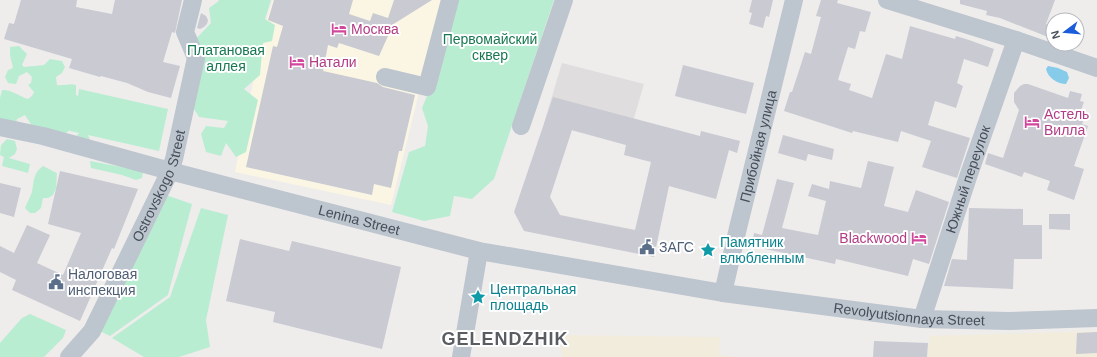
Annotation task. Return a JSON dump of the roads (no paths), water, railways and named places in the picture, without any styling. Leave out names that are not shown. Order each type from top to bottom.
[{"type":"street","name":"Ostrovskogo Street","points":[[70,357],[92,331],[170,171],[174,159],[196,58],[185,32],[193,0]]},
{"type":"street","points":[[385,77],[427,87],[450,0]]},
{"type":"street","points":[[521,126],[564,0]]},
{"type":"street","name":"Прибойная улица","points":[[723,293],[794,0]]},
{"type":"street","points":[[887,0],[1016,40],[1097,68]]},
{"type":"street","name":"Южный переулок","points":[[922,319],[968,177],[1016,40]]},
{"type":"street","name":"Lenina Street","points":[[0,127],[43,136],[170,171],[479,251],[723,293]]},
{"type":"street","points":[[460,357],[479,251]]},
{"type":"street","name":"Revolyutsionnaya Street","points":[[723,293],[922,319],[1009,321],[1097,318]]},
{"type":"water","points":[[1048,66],[1067,72],[1069,78],[1066,84],[1057,82],[1051,78],[1046,69]]},
{"type":"place","name":"Москва","points":[[339,29]]},
{"type":"place","name":"Натали","points":[[297,62]]},
{"type":"place","name":"Астель Вилла","points":[[1032,122]]},
{"type":"place","name":"Blackwood","points":[[919,238]]},
{"type":"place","name":"ЗАГС","points":[[647,247]]},
{"type":"place","name":"Памятник влюбленным","points":[[708,250]]},
{"type":"place","name":"Налоговая инспекция","points":[[56,282]]},
{"type":"place","name":"Центральная площадь","points":[[478,297]]},
{"type":"district","name":"GELENDZHIK","points":[[505,339]]},
{"type":"park label","name":"Первомайский сквер","points":[[490,48]]},
{"type":"park label","name":"Платановая аллея","points":[[226,58]]}]
